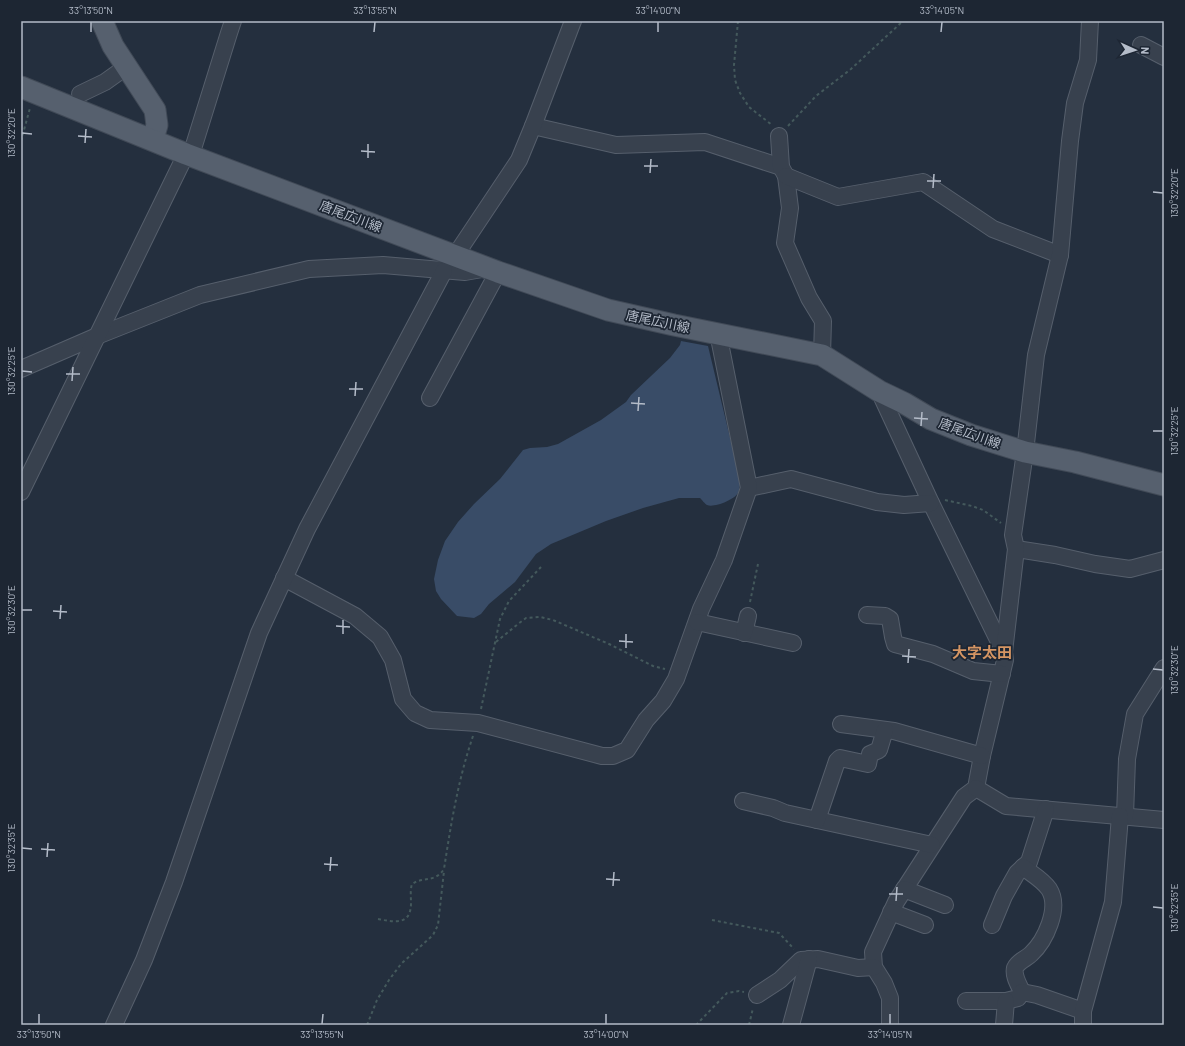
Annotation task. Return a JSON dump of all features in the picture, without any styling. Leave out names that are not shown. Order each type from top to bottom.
[{"type":"main road","points":[[102,21],[113,46],[155,110],[157,125],[153,140]]},
{"type":"main road","name":"唐尾広川線","points":[[28,89],[449,263],[493,270],[608,310],[822,355],[879,391],[904,403],[931,419],[971,435],[1025,452],[1075,462],[1164,486]]},
{"type":"street","points":[[21,492],[188,154],[233,21]]},
{"type":"street","points":[[114,1025],[144,960],[174,882],[259,634],[284,578],[307,529],[449,263],[519,160],[573,21]]},
{"type":"street","points":[[890,1025],[890,998],[884,982],[874,967],[873,952],[891,912],[904,889],[964,797],[976,788],[982,756],[1005,660],[1004,652],[1014,542],[1036,355],[1060,255],[1070,141],[1075,103],[1088,60],[1090,21]]},
{"type":"street","points":[[1141,45],[1164,57]]},
{"type":"street","points":[[80,94],[106,82],[126,67]]},
{"type":"street","points":[[533,126],[616,145],[705,142],[784,171],[838,197],[923,182],[993,229],[1060,255]]},
{"type":"street","points":[[779,136],[790,208],[785,243],[809,298],[823,321],[822,355]]},
{"type":"street","points":[[21,369],[97,336],[200,295],[309,269],[449,263]]},
{"type":"street","points":[[430,398],[493,270]]},
{"type":"street","points":[[284,578],[354,616],[380,637],[393,660],[403,699],[415,713],[430,720],[478,723],[602,756],[613,756],[627,750],[646,720],[663,701],[678,673],[696,622],[724,560],[749,488],[718,333]]},
{"type":"street","points":[[879,391],[1004,652]]},
{"type":"street","points":[[749,488],[791,479],[877,502],[904,505],[930,499]]},
{"type":"street","points":[[1014,542],[1054,555],[1095,564],[1130,569],[1164,560]]},
{"type":"street","points":[[867,615],[885,616],[890,619],[895,644],[932,654],[973,671],[1002,674]]},
{"type":"street","points":[[744,633],[748,616]]},
{"type":"street","points":[[696,622],[793,643]]},
{"type":"street","points":[[1022,992],[1037,995],[1083,1018],[1112,902],[1127,759],[1135,714],[1164,668]]},
{"type":"street","points":[[841,724],[894,731],[982,756]]},
{"type":"street","points":[[817,820],[837,761],[840,758],[868,764],[870,754],[878,750],[885,730]]},
{"type":"street","points":[[976,788],[1006,806],[1164,820]]},
{"type":"street","points":[[743,800],[773,808],[785,813],[932,846]]},
{"type":"street","points":[[992,925],[1004,896],[1017,873],[1030,862],[1046,809]]},
{"type":"street","points":[[1022,992],[1016,977],[1015,969],[1020,962],[1031,954],[1046,936],[1052,917],[1052,901],[1049,890],[1023,867]]},
{"type":"street","points":[[904,889],[945,904]]},
{"type":"street","points":[[891,912],[925,925]]},
{"type":"street","points":[[791,1025],[807,959]]},
{"type":"street","points":[[757,995],[780,980],[801,960],[818,959],[858,968],[874,967]]},
{"type":"street","points":[[966,1001],[1006,1001],[1018,998],[1022,992]]},
{"type":"street","points":[[1004,1025],[1006,1001]]},
{"type":"path","points":[[738,21],[734,65],[735,80],[740,93],[749,106],[770,123],[779,136],[816,96],[852,69],[903,21]]},
{"type":"path","points":[[21,142],[28,89]]},
{"type":"path","points":[[930,499],[972,506],[983,510],[1008,529],[1014,542]]},
{"type":"path","points":[[748,616],[758,564]]},
{"type":"path","points":[[367,1025],[377,1000],[389,980],[401,964],[433,935],[438,925],[444,869],[455,800],[463,768],[478,723],[500,620],[508,601],[540,567]]},
{"type":"path","points":[[495,643],[526,618],[540,617],[553,620],[609,644],[653,666],[678,673]]},
{"type":"path","points":[[378,919],[400,922],[406,919],[411,906],[412,884],[441,875],[444,869]]},
{"type":"path","points":[[712,920],[779,933],[807,959]]},
{"type":"path","points":[[696,1025],[727,993],[739,991],[757,995],[754,1001],[749,1025]]},
{"type":"water","points":[[681,341],[708,346],[738,471],[740,485],[736,496],[728,501],[710,506],[704,503],[700,498],[679,498],[643,508],[606,521],[551,544],[536,554],[515,582],[489,604],[481,614],[474,618],[457,616],[441,599],[436,591],[434,579],[438,560],[445,541],[458,522],[500,479],[523,450],[558,444],[601,420],[626,402],[631,395],[670,358],[680,345]]},
{"type":"district","name":"大字太田","points":[[982,652]]}]
